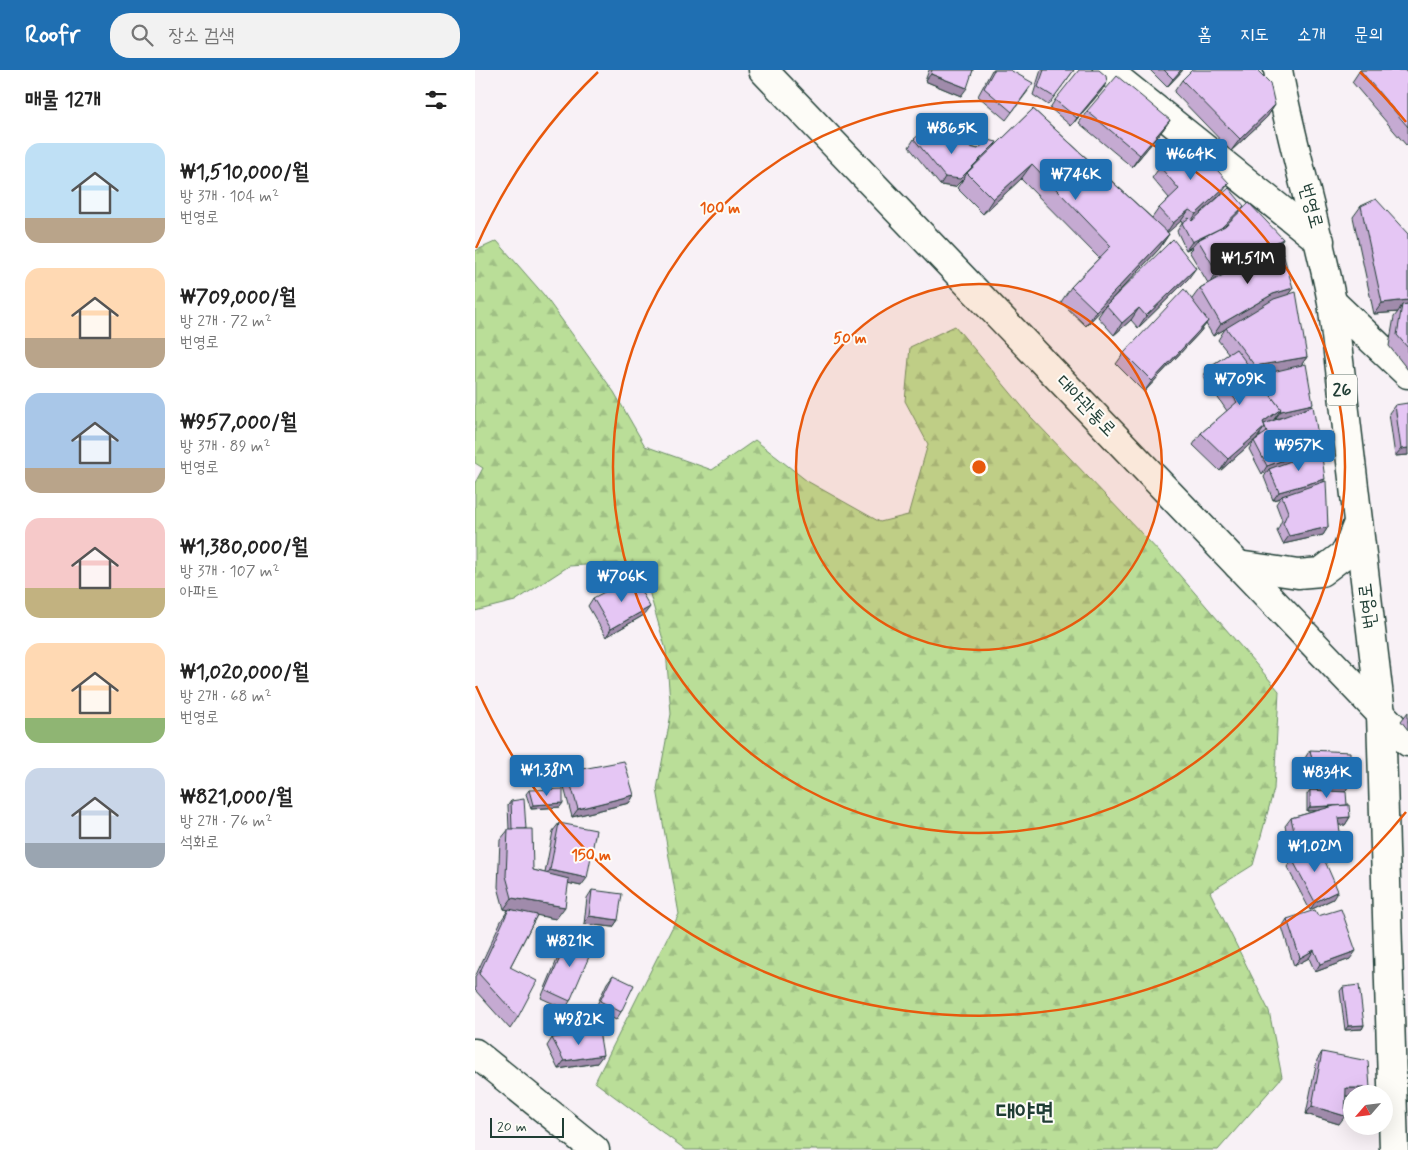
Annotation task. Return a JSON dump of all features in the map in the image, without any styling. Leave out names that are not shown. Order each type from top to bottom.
[{"type":"main road","name":"대야관통로","points":[[763,70],[1408,742]]},
{"type":"main road","points":[[1107,70],[1321,241]]},
{"type":"main road","points":[[1250,70],[1285,105]]},
{"type":"main road","name":"번영로","points":[[1278,70],[1285,105],[1321,241],[1332,302],[1381,714],[1394,1150]]},
{"type":"main road","points":[[1332,302],[1408,374]]},
{"type":"main road","points":[[1238,565],[1298,574],[1321,572],[1346,553],[1358,522]]},
{"type":"main road","points":[[475,1053],[595,1150]]},
{"type":"green space","points":[[497,241],[544,295],[614,392],[645,446],[712,470],[755,440],[807,481],[880,522],[908,515],[928,444],[905,401],[910,347],[955,326],[1030,416],[1164,557],[1279,691],[1274,789],[1253,865],[1210,892],[1269,1011],[1282,1077],[1218,1150],[686,1150],[595,1082],[679,914],[657,789],[671,714],[666,650],[647,584],[617,563],[569,566],[515,601],[475,611],[475,483],[483,468],[475,463],[475,251]]},
{"type":"building","points":[[932,70],[973,70],[967,88],[931,74]]},
{"type":"building","points":[[994,70],[1010,70],[1033,83],[1012,112],[984,88]]},
{"type":"building","points":[[1044,70],[1074,70],[1054,97],[1038,87]]},
{"type":"building","points":[[1079,70],[1099,70],[1106,76],[1107,82],[1077,118],[1055,100]]},
{"type":"building","points":[[1164,70],[1181,70],[1173,79]]},
{"type":"building","points":[[1192,70],[1257,70],[1270,83],[1275,105],[1240,139],[1182,80]]},
{"type":"building","points":[[1360,70],[1405,70],[1408,74],[1408,127]]},
{"type":"building","points":[[1117,76],[1170,120],[1140,155],[1087,111]]},
{"type":"building","points":[[1033,109],[1169,234],[1096,311],[1071,287],[1111,246],[1032,164],[993,199],[967,173]]},
{"type":"building","points":[[925,130],[931,137],[978,149],[988,140],[997,142],[960,179],[945,177],[914,139]]},
{"type":"building","points":[[1188,138],[1229,183],[1196,214],[1189,210],[1173,223],[1159,208],[1179,189],[1160,167]]},
{"type":"building","points":[[1229,188],[1244,206],[1221,228],[1192,242],[1182,223],[1189,218],[1192,221]]},
{"type":"building","points":[[1376,199],[1408,234],[1408,300],[1382,303],[1361,206]]},
{"type":"building","points":[[1249,203],[1283,239],[1217,272],[1198,240],[1225,226]]},
{"type":"building","points":[[1173,239],[1196,268],[1146,316],[1139,308],[1122,323],[1106,305]]},
{"type":"building","points":[[1281,247],[1293,288],[1273,294],[1221,324],[1200,288],[1253,258]]},
{"type":"building","points":[[1184,289],[1208,321],[1152,381],[1124,353]]},
{"type":"building","points":[[1296,292],[1307,357],[1255,366],[1226,328],[1274,299]]},
{"type":"building","points":[[1408,304],[1408,348],[1397,335],[1402,305]]},
{"type":"building","points":[[1236,349],[1281,409],[1263,422],[1265,427],[1228,459],[1201,433],[1237,402],[1212,365]]},
{"type":"building","points":[[1306,364],[1313,404],[1281,411],[1256,376]]},
{"type":"building","points":[[1408,403],[1408,448],[1401,449],[1395,405]]},
{"type":"building","points":[[1313,406],[1320,447],[1267,466],[1254,441],[1267,432],[1264,424]]},
{"type":"building","points":[[1321,450],[1325,479],[1279,492],[1269,469]]},
{"type":"building","points":[[1326,481],[1328,527],[1289,536],[1283,523],[1288,512],[1282,496]]},
{"type":"building","points":[[633,577],[650,607],[611,629],[593,598]]},
{"type":"building","points":[[1310,750],[1350,752],[1350,784],[1317,783]]},
{"type":"building","points":[[624,761],[634,795],[578,809],[567,772]]},
{"type":"building","points":[[563,789],[563,803],[533,805],[529,790]]},
{"type":"building","points":[[1310,790],[1346,792],[1347,805],[1310,807]]},
{"type":"building","points":[[524,799],[526,829],[512,829],[511,801]]},
{"type":"building","points":[[1349,805],[1350,817],[1338,818],[1340,832],[1298,849],[1291,818],[1334,806]]},
{"type":"building","points":[[559,823],[596,830],[587,878],[550,870]]},
{"type":"building","points":[[508,829],[532,829],[533,870],[569,879],[565,907],[512,898],[506,876]]},
{"type":"building","points":[[1317,843],[1338,891],[1315,902],[1292,859]]},
{"type":"building","points":[[592,890],[622,894],[618,920],[589,916]]},
{"type":"building","points":[[509,909],[537,915],[510,967],[537,981],[518,1017],[479,974]]},
{"type":"building","points":[[1341,909],[1356,951],[1320,964],[1314,950],[1300,958],[1287,919],[1315,910],[1318,916]]},
{"type":"building","points":[[570,935],[594,945],[570,1001],[546,990]]},
{"type":"building","points":[[613,975],[634,985],[621,1012],[600,1001]]},
{"type":"building","points":[[1359,985],[1364,1025],[1348,1026],[1343,987]]},
{"type":"building","points":[[599,1031],[603,1055],[564,1061],[552,1038]]},
{"type":"building","points":[[1322,1052],[1368,1061],[1370,1085],[1343,1085],[1343,1115],[1312,1106]]},
{"type":"district","name":"대야면","points":[[1025,1112]]}]
